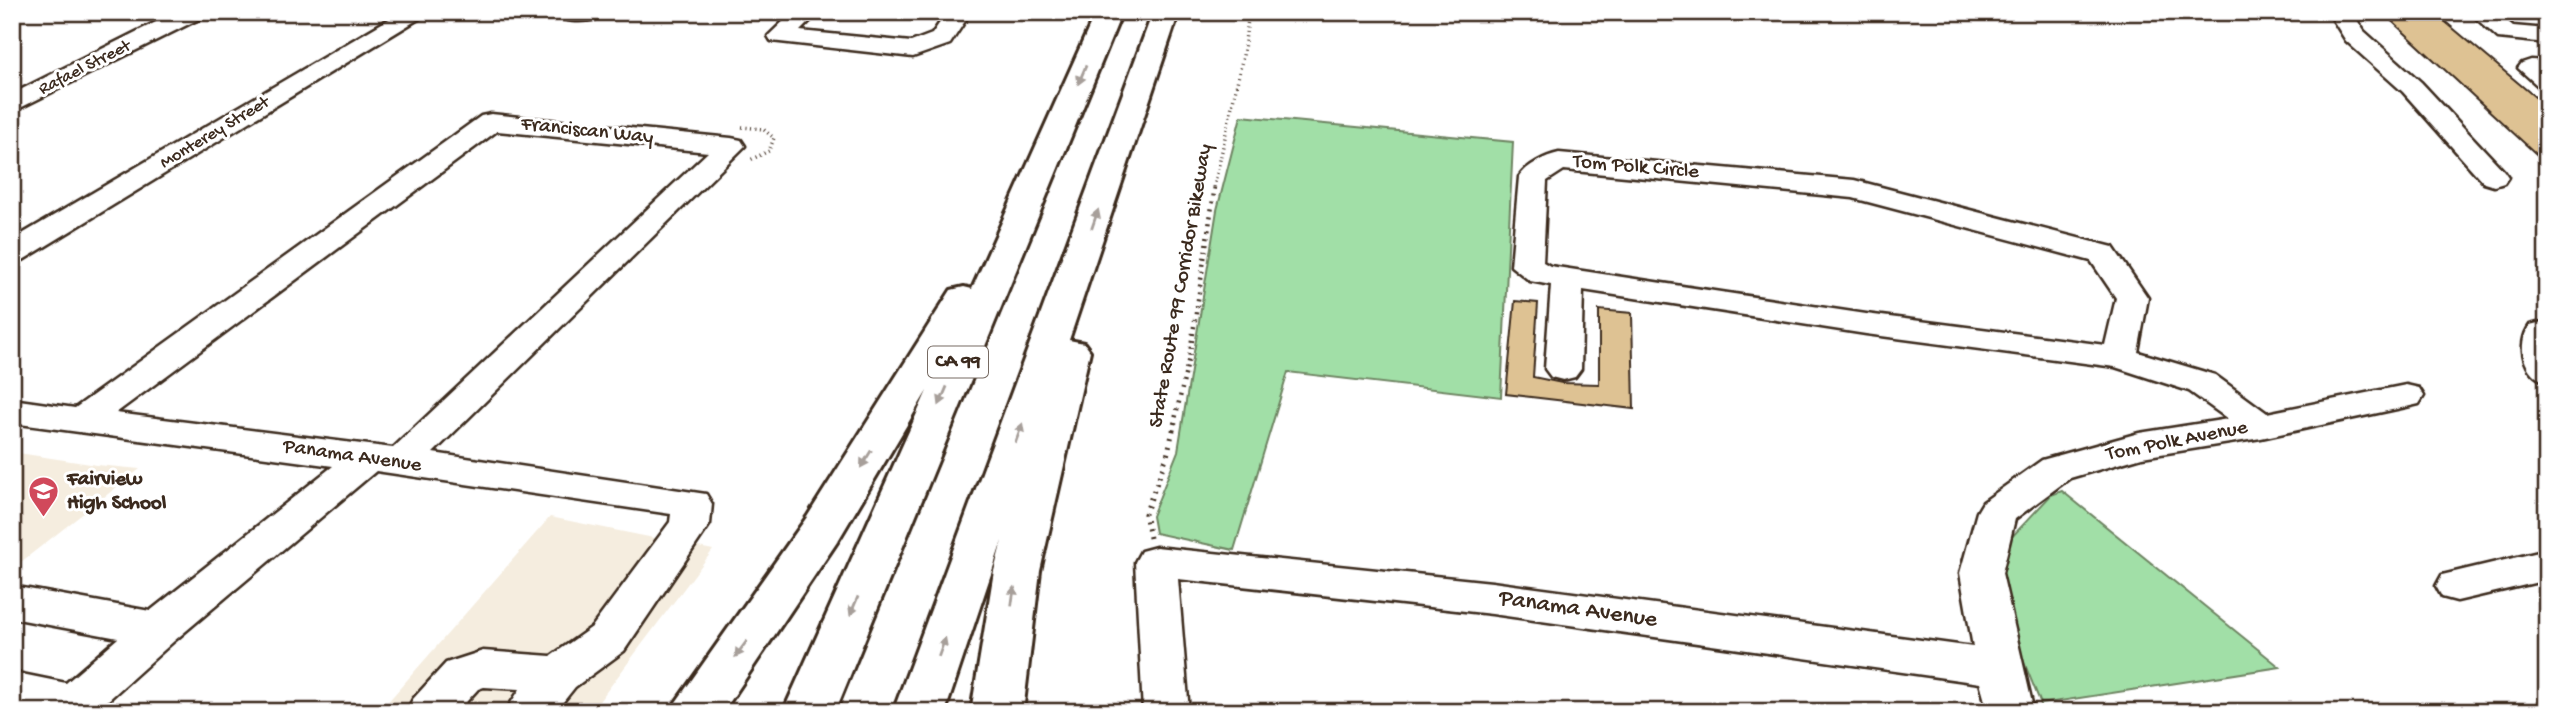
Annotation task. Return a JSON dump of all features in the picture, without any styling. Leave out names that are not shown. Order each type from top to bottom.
[{"type":"highway","name":"CA 99","points":[[809,712],[1109,12]]},
{"type":"highway","points":[[919,712],[1166,12]]},
{"type":"highway","points":[[695,712],[823,528],[979,274],[1020,216]]},
{"type":"highway","points":[[997,712],[1017,571],[1081,311],[1069,292]]},
{"type":"street","name":"Rafael Street","points":[[12,104],[195,12]]},
{"type":"street","name":"Monterey Street","points":[[12,254],[418,12]]},
{"type":"street","points":[[562,12],[588,14]]},
{"type":"street","points":[[807,12],[780,36],[785,39],[913,50],[941,39],[959,12]]},
{"type":"street","points":[[2340,12],[2355,36],[2412,87],[2494,177]]},
{"type":"street","points":[[2481,12],[2507,33],[2547,36]]},
{"type":"street","points":[[2547,69],[2531,68],[2547,81]]},
{"type":"street","name":"Franciscan Way","points":[[81,421],[491,122],[731,146],[383,461]]},
{"type":"street","name":"Tom Polk Circle","points":[[2120,357],[2132,298],[2102,254],[1854,189],[1559,161],[1533,177],[1527,267],[1541,274],[1866,324],[2120,357],[2203,383],[2261,426]]},
{"type":"street","points":[[1563,369],[1567,279]]},
{"type":"street","points":[[2543,332],[2543,367],[2547,371]]},
{"type":"street","name":"Tom Polk Avenue","points":[[2011,712],[1999,668],[1981,573],[1997,512],[2056,468],[2139,445],[2261,426],[2406,396]]},
{"type":"street","name":"Panama Avenue","points":[[12,411],[692,504],[690,524],[608,639],[559,674]]},
{"type":"street","points":[[12,690],[69,707],[158,629],[383,461]]},
{"type":"street","points":[[1156,562],[1166,712]]},
{"type":"street","name":"Panama Avenue","points":[[1156,562],[1492,598],[1999,668]]},
{"type":"street","points":[[2456,586],[2547,565]]},
{"type":"street","points":[[12,602],[158,629]]},
{"type":"street","points":[[429,712],[462,676],[482,669],[559,674]]},
{"type":"street","points":[[528,712],[559,674]]},
{"type":"path","points":[[492,12],[517,14]]},
{"type":"path","name":"State Route 99 Corridor Bikeway","points":[[1156,562],[1145,514],[1167,456],[1190,353],[1219,156],[1243,57],[1249,12]]},
{"type":"path","points":[[732,127],[763,129],[772,134],[775,142],[764,155],[740,164]]},
{"type":"shaded area","name":"Fairview High School","points":[[12,452],[97,465],[140,469],[12,569]]},
{"type":"shaded area","points":[[550,517],[713,550],[591,712],[379,712]]},
{"type":"green space","points":[[1241,116],[1513,142],[1501,397],[1288,372],[1234,550],[1155,533],[1152,516],[1178,451],[1217,210]]},
{"type":"green space","points":[[2062,491],[2280,667],[2041,704],[1993,587],[2007,542],[2051,495]]},
{"type":"building","points":[[2382,12],[2436,14],[2547,107],[2547,164]]},
{"type":"building","points":[[1515,301],[1538,303],[1533,377],[1562,383],[1599,384],[1599,310],[1632,313],[1634,409],[1506,394]]},
{"type":"place","name":"Fairview High School","points":[[44,519]]}]
